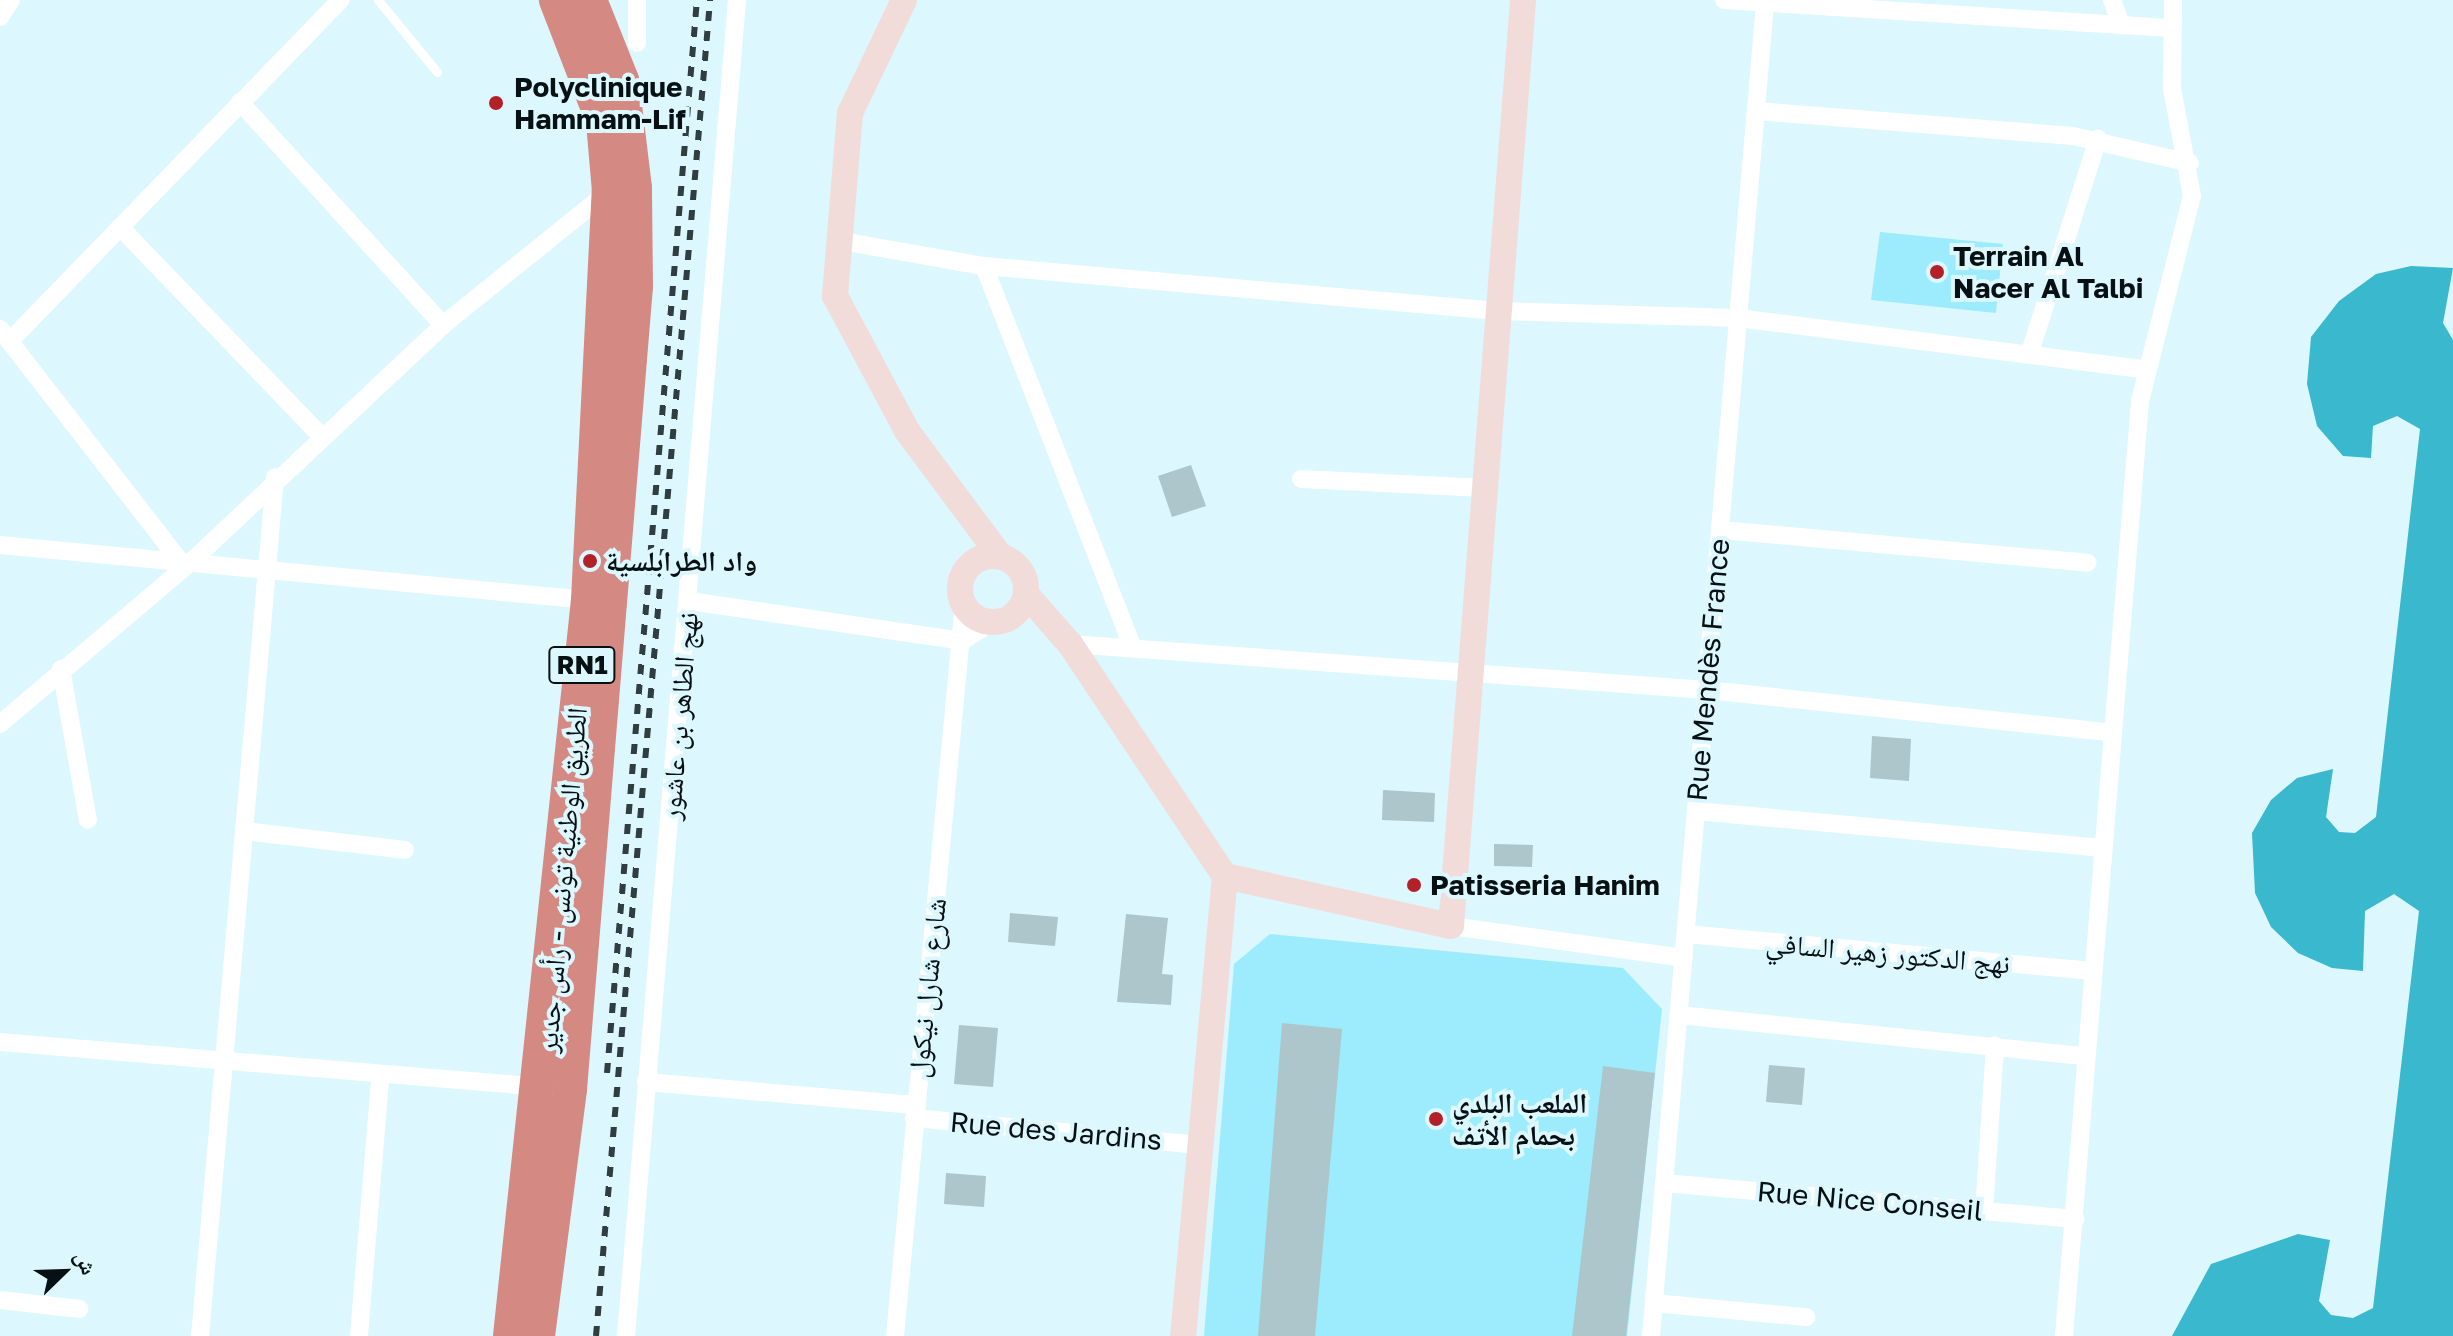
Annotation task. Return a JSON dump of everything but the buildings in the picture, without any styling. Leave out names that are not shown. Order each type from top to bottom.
[{"type":"highway","name":"الطريق الوطنية تونس - رأس جدير","points":[[538,1336],[588,600],[609,191],[603,122],[556,0]]},
{"type":"highway","name":"الطريق الوطنية تونس - رأس جدير","points":[[510,1336],[556,1088],[636,287],[635,188],[622,80],[590,0]]},
{"type":"street","points":[[0,17],[11,0]]},
{"type":"street","points":[[185,561],[5,335],[120,227],[340,0]]},
{"type":"street","points":[[637,0],[637,43]]},
{"type":"street","name":"نهج الطاهر بن عاشور","points":[[626,1336],[737,0]]},
{"type":"street","points":[[904,0],[850,113],[836,240],[835,296],[849,330],[907,431],[1001,557],[1018,568],[1026,594],[1070,644],[1225,876],[1183,1336]]},
{"type":"street","points":[[1451,926],[1468,676],[1523,0]]},
{"type":"street","points":[[1724,0],[2171,28]]},
{"type":"street","points":[[2112,0],[2121,25]]},
{"type":"street","points":[[2064,1336],[2075,1219],[2090,971],[2144,369],[2189,218],[2190,163],[2172,88],[2173,0]]},
{"type":"street","name":"Rue Mendès France","points":[[1651,1336],[1765,4]]},
{"type":"street","points":[[240,102],[443,325]]},
{"type":"street","points":[[1756,111],[2098,139],[2190,163]]},
{"type":"street","points":[[2030,352],[2098,139]]},
{"type":"street","points":[[0,724],[185,561],[443,325],[609,191]]},
{"type":"street","points":[[120,227],[321,436]]},
{"type":"street","points":[[836,240],[984,266],[1498,311],[1738,318],[2030,352],[2144,369]]},
{"type":"street","points":[[984,266],[1133,648]]},
{"type":"street","points":[[200,1336],[275,477]]},
{"type":"street","points":[[1301,479],[1484,488]]},
{"type":"street","points":[[964,505],[964,604],[999,620],[1070,644],[1468,676],[1707,690],[2113,733]]},
{"type":"street","points":[[1721,530],[2088,563]]},
{"type":"street","points":[[0,545],[588,600]]},
{"type":"street","points":[[965,571],[981,558],[1001,557]]},
{"type":"street","points":[[689,601],[962,641],[999,620],[1026,594]]},
{"type":"street","name":"شارع شارل نيكول","points":[[895,1336],[964,604]]},
{"type":"street","points":[[61,669],[88,820]]},
{"type":"street","points":[[1696,811],[2102,848]]},
{"type":"street","points":[[244,831],[405,850]]},
{"type":"street","points":[[1225,876],[1451,926],[1684,958]]},
{"type":"street","name":"نهج الدكتور زهير السافي","points":[[1686,934],[2090,971]]},
{"type":"street","points":[[1679,1015],[2086,1056]]},
{"type":"street","points":[[0,1042],[380,1078],[556,1088]]},
{"type":"street","points":[[1984,1211],[1995,1045]]},
{"type":"street","points":[[359,1336],[380,1078]]},
{"type":"street","name":"Rue des Jardins","points":[[646,1082],[1199,1145]]},
{"type":"street","name":"Rue Nice Conseil","points":[[1664,1183],[2075,1219]]},
{"type":"street","points":[[0,1300],[79,1309]]},
{"type":"street","points":[[1654,1303],[1806,1317]]},
{"type":"lane","points":[[378,0],[437,72]]},
{"type":"shaded area","name":"Terrain Al Nacer Al Talbi","points":[[1880,232],[2003,244],[1996,313],[1871,300]]},
{"type":"shaded area","points":[[2411,266],[2453,268],[2443,323],[2453,340],[2453,1336],[2172,1336],[2211,1264],[2298,1234],[2330,1240],[2319,1301],[2331,1315],[2353,1318],[2373,1308],[2419,911],[2394,894],[2365,911],[2363,971],[2332,968],[2298,953],[2271,927],[2255,893],[2252,833],[2271,800],[2297,778],[2333,769],[2326,817],[2339,832],[2355,833],[2376,817],[2420,429],[2397,416],[2373,426],[2371,458],[2343,456],[2317,426],[2307,384],[2311,337],[2339,301],[2376,274]]},
{"type":"shaded area","name":"الملعب البلدي بحمام الأتف","points":[[1270,934],[1623,968],[1662,1009],[1627,1336],[1204,1336],[1234,964]]},
{"type":"railway","points":[[607,1073],[697,0]]},
{"type":"railway","points":[[596,1336],[710,0]]},
{"type":"place","name":"Polyclinique Hammam-Lif","points":[[496,103]]},
{"type":"place","name":"Terrain Al Nacer Al Talbi","points":[[1937,272]]},
{"type":"place","name":"واد الطرابلسية","points":[[590,561]]},
{"type":"place","name":"Patisseria Hanim","points":[[1414,885]]},
{"type":"place","name":"الملعب البلدي بحمام الأتف","points":[[1436,1119]]}]
